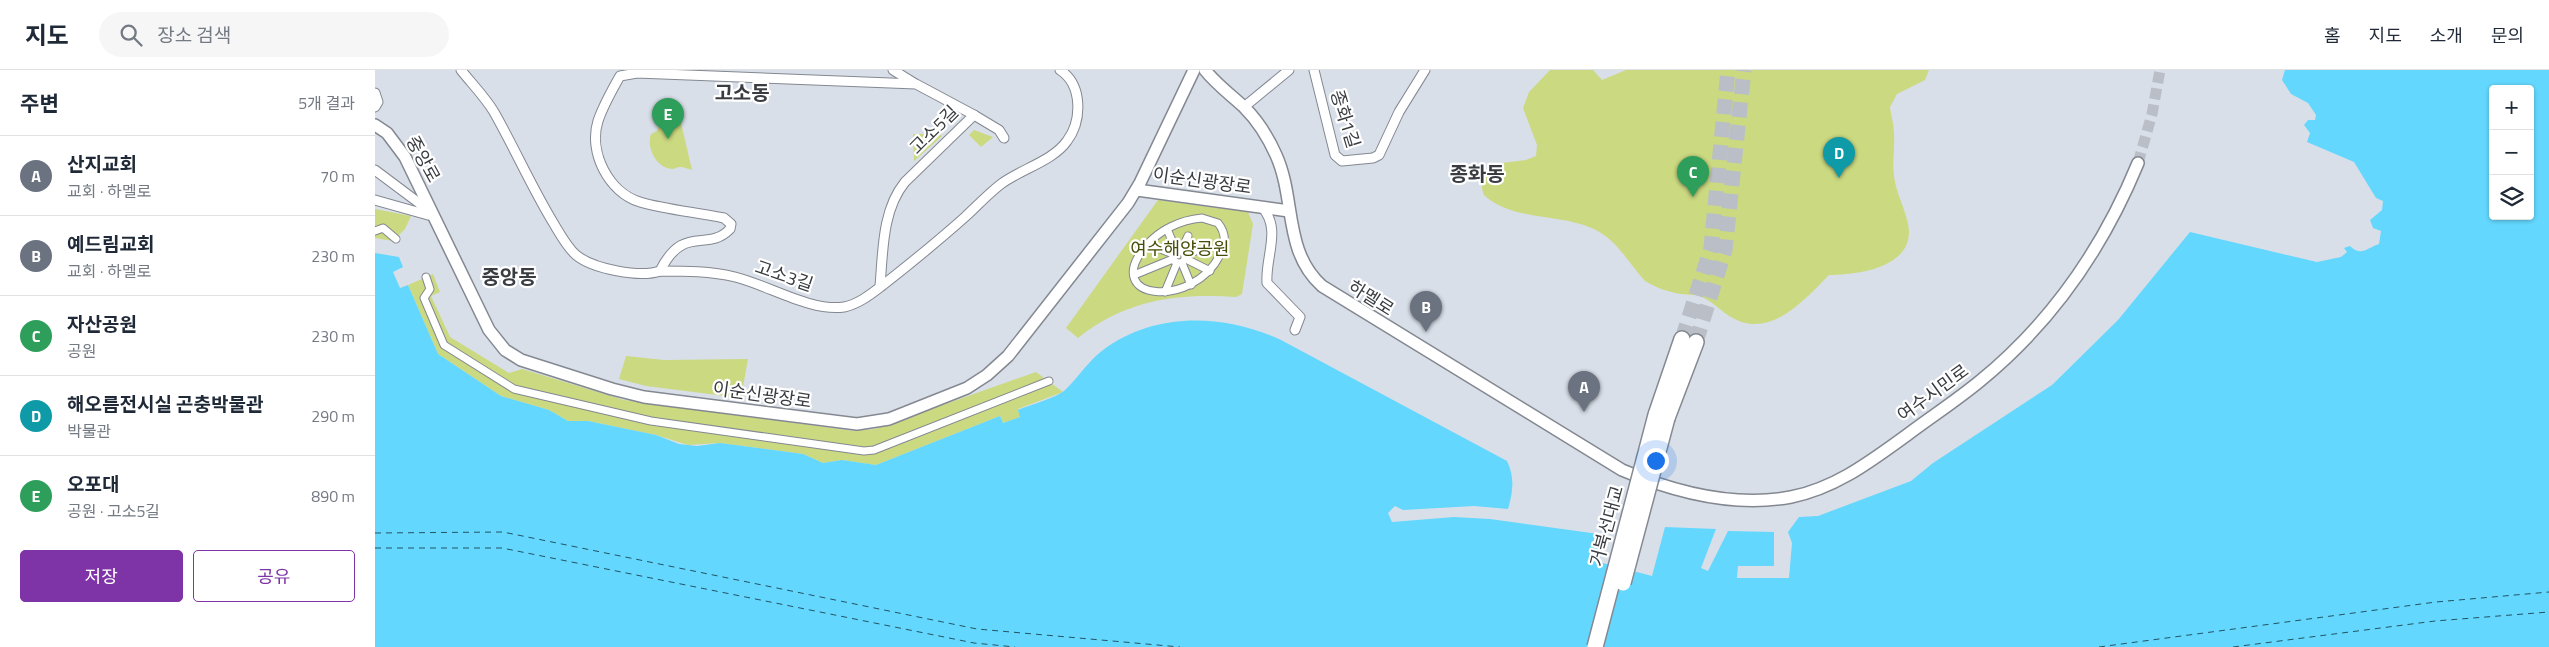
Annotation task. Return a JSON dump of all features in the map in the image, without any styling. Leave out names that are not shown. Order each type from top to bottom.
[{"type":"main road","points":[[1661,417],[1689,341]]},
{"type":"main road","name":"거북선대교","points":[[1595,647],[1661,417]]},
{"type":"main road","name":"거북선대교","points":[[1605,647],[1661,417]]},
{"type":"street","name":"고소3길","points":[[461,70],[494,113],[545,210],[572,251],[586,262],[641,274],[660,270],[703,272],[736,277],[829,308],[853,305],[929,248],[996,188],[1021,171],[1049,157],[1067,142],[1076,123],[1077,102],[1073,83],[1060,70]]},
{"type":"street","points":[[893,70],[915,84]]},
{"type":"street","name":"이순신광장로","points":[[433,217],[492,335],[505,350],[521,360],[635,395],[857,424],[889,419],[967,388],[987,375],[1014,349],[1119,218],[1137,190],[1193,70]]},
{"type":"street","name":"하멜로","points":[[1205,70],[1244,107],[1263,130],[1278,161],[1284,179],[1293,236],[1301,258],[1312,276],[1327,291],[1603,460],[1654,483]]},
{"type":"street","points":[[1244,107],[1289,70]]},
{"type":"street","name":"종화1길","points":[[1314,70],[1335,155],[1342,162],[1348,162],[1379,155],[1399,112],[1425,70]]},
{"type":"street","name":"고소5길","points":[[660,270],[669,256],[679,246],[690,241],[723,235],[730,229],[731,224],[723,218],[634,200],[610,180],[598,157],[597,126],[620,76],[637,73],[915,84],[973,115],[905,182],[896,195],[886,232],[880,286]]},
{"type":"street","points":[[375,94],[378,102],[375,108]]},
{"type":"street","points":[[973,115],[999,130],[1005,138]]},
{"type":"street","name":"중앙로","points":[[375,124],[387,133],[405,157],[433,217]]},
{"type":"street","name":"여수시민로","points":[[1654,483],[1682,492],[1713,497],[1781,498],[1802,494],[1834,482],[1861,468],[1979,382],[2040,324],[2077,277],[2111,223],[2138,163]]},
{"type":"street","points":[[375,170],[419,203],[433,217]]},
{"type":"street","name":"이순신광장로","points":[[1137,190],[1289,211]]},
{"type":"street","points":[[375,200],[419,211],[433,217]]},
{"type":"street","points":[[1262,207],[1269,217],[1272,227],[1267,283],[1300,317],[1295,330]]},
{"type":"street","points":[[1209,218],[1218,223],[1224,233],[1224,245],[1210,271],[1191,285],[1165,292],[1144,289],[1138,284],[1135,275],[1138,260],[1148,244],[1167,229],[1194,219],[1209,218]]},
{"type":"street","points":[[375,231],[383,228],[396,239]]},
{"type":"street","points":[[1167,229],[1191,285]]},
{"type":"street","points":[[1165,292],[1188,236]]},
{"type":"street","points":[[1148,244],[1210,271]]},
{"type":"street","points":[[1135,275],[1195,251]]},
{"type":"street","points":[[426,277],[430,289],[424,298],[447,347],[514,389],[651,421],[869,451],[1049,382]]},
{"type":"green space","points":[[1550,70],[1593,70],[1602,80],[1626,70],[1929,70],[1925,80],[1897,94],[1890,107],[1894,130],[1894,176],[1908,224],[1908,239],[1904,250],[1895,259],[1883,266],[1855,273],[1829,275],[1789,312],[1765,323],[1752,324],[1739,321],[1702,297],[1672,292],[1645,281],[1613,243],[1601,233],[1588,226],[1510,210],[1496,204],[1484,195],[1483,178],[1493,164],[1526,160],[1536,156],[1537,145],[1523,108],[1529,92]]},
{"type":"green space","points":[[674,108],[678,110],[692,170],[681,167],[666,168],[657,161],[651,151],[651,134],[657,131],[662,118]]},
{"type":"green space","points":[[974,130],[993,137],[981,147],[969,135]]},
{"type":"green space","points":[[913,134],[940,134],[942,136],[914,161]]},
{"type":"green space","name":"여수해양공원","points":[[1158,200],[1248,212],[1253,224],[1242,294],[1236,297],[1193,296],[1172,298],[1133,307],[1096,325],[1078,338],[1066,328]]},
{"type":"green space","points":[[375,209],[411,216],[405,229],[393,241],[375,238]]},
{"type":"green space","points":[[433,274],[440,292],[431,296],[450,337],[509,373],[522,369],[624,400],[854,431],[875,429],[1036,372],[1063,392],[1018,409],[1021,417],[1003,423],[1000,416],[876,465],[842,460],[823,463],[803,454],[720,443],[688,445],[656,435],[588,421],[568,421],[549,410],[501,396],[438,354],[408,285]]},
{"type":"green space","points":[[626,356],[664,360],[748,359],[741,398],[646,386],[619,379]]},
{"type":"water","points":[[2285,70],[2549,70],[2549,647],[375,647],[375,253],[399,257],[403,267],[393,272],[400,288],[408,285],[438,354],[501,396],[549,410],[568,421],[588,421],[656,435],[679,444],[697,446],[720,443],[803,454],[823,463],[842,460],[876,465],[1000,416],[1003,423],[1020,417],[1018,410],[1060,394],[1103,350],[1124,337],[1145,328],[1191,321],[1214,321],[1237,325],[1281,340],[1507,461],[1512,485],[1508,509],[1474,506],[1403,510],[1395,506],[1388,513],[1392,522],[1454,517],[1490,519],[1606,535],[1599,562],[1652,576],[1665,527],[1716,529],[1701,568],[1708,571],[1728,531],[1774,532],[1774,566],[1738,566],[1737,578],[1789,578],[1792,543],[1788,532],[1799,517],[1818,516],[1911,481],[1933,463],[2052,385],[2118,320],[2190,232],[2317,262],[2341,257],[2347,252],[2344,248],[2350,246],[2357,251],[2364,251],[2379,244],[2381,231],[2373,228],[2370,220],[2382,210],[2383,201],[2376,198],[2354,162],[2307,142],[2310,133],[2304,125],[2308,120],[2315,120],[2316,115],[2308,103],[2291,94],[2282,80]]},
{"type":"ferry route","points":[[375,533],[503,532],[977,629],[1180,647]]},
{"type":"ferry route","points":[[375,548],[502,548],[974,643],[1015,647]]},
{"type":"ferry route","points":[[2099,647],[2436,602],[2549,592]]},
{"type":"ferry route","points":[[2233,647],[2435,621],[2549,612]]},
{"type":"tunnel","points":[[1682,339],[1711,248],[1728,70]]},
{"type":"tunnel","points":[[1696,342],[1725,250],[1744,70]]},
{"type":"tunnel","points":[[2138,163],[2152,114],[2160,70]]},
{"type":"place","name":"오포대","points":[[668,139]]},
{"type":"place","name":"해오름전시실 곤충박물관","points":[[1839,178]]},
{"type":"place","name":"자산공원","points":[[1693,197]]},
{"type":"place","name":"예드림교회","points":[[1426,332]]},
{"type":"place","name":"산지교회","points":[[1584,412]]},
{"type":"district","name":"고소동","points":[[742,93]]},
{"type":"district","name":"종화동","points":[[1477,174]]},
{"type":"district","name":"중앙동","points":[[509,277]]}]
